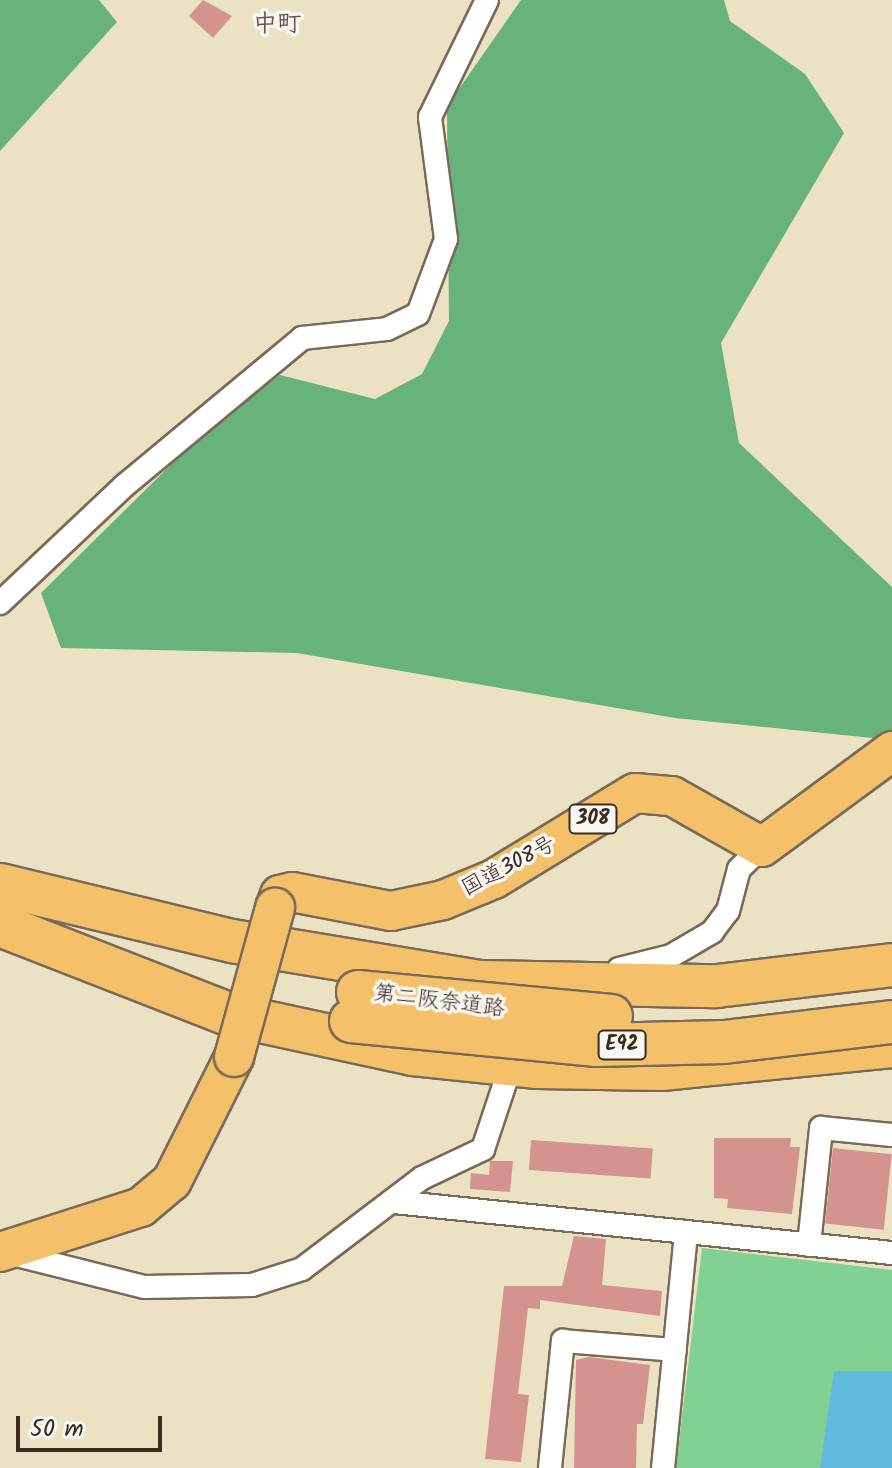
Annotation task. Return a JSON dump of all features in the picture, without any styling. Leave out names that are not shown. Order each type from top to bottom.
[{"type":"highway","points":[[762,847],[892,751]]},
{"type":"highway","name":"国道308号","points":[[5,1253],[141,1207],[172,1181],[234,1057],[280,895],[292,892],[391,911],[443,900],[494,879],[635,793],[672,796],[762,847]]},
{"type":"highway","points":[[0,886],[232,941],[480,982],[717,986],[892,965]]},
{"type":"highway","name":"第二阪奈道路","points":[[0,886],[241,964],[355,1006],[597,1045],[724,1042],[892,1022]]},
{"type":"highway","points":[[0,924],[228,1014],[428,1056],[662,1069],[892,1046]]},
{"type":"highway","name":"第二阪奈道路","points":[[0,924],[233,995],[355,1006],[598,1016],[721,1013],[892,993]]},
{"type":"street","points":[[0,603],[124,486],[302,338],[387,329],[418,314],[446,239],[430,117],[487,0]]},
{"type":"street","points":[[548,965],[634,968],[671,956],[712,932],[728,911],[739,869],[762,847]]},
{"type":"street","points":[[5,1253],[144,1287],[252,1285],[302,1269],[422,1178],[483,1149],[507,1077]]},
{"type":"street","points":[[809,1245],[821,1128],[892,1135]]},
{"type":"street","points":[[394,1202],[892,1253]]},
{"type":"street","points":[[663,1468],[686,1232]]},
{"type":"street","points":[[550,1468],[563,1341],[675,1350]]},
{"type":"green space","points":[[0,0],[99,0],[117,22],[0,151]]},
{"type":"green space","points":[[521,0],[724,0],[730,21],[805,74],[844,133],[721,343],[739,443],[892,587],[892,740],[675,718],[297,653],[61,648],[41,593],[207,429],[280,375],[375,399],[422,374],[449,321],[447,106]]},
{"type":"green space","points":[[702,1248],[892,1270],[892,1468],[676,1468]]},
{"type":"water","points":[[834,1371],[892,1371],[892,1468],[820,1468]]},
{"type":"building","points":[[203,0],[232,16],[213,38],[189,16]]},
{"type":"building","points":[[714,1138],[791,1138],[790,1147],[800,1147],[792,1214],[727,1208],[728,1199],[714,1198]]},
{"type":"building","points":[[531,1140],[653,1149],[651,1178],[529,1170]]},
{"type":"building","points":[[833,1148],[892,1154],[884,1230],[825,1224]]},
{"type":"building","points":[[490,1161],[513,1161],[510,1192],[470,1189],[471,1173],[489,1175]]},
{"type":"building","points":[[574,1236],[606,1239],[602,1285],[662,1291],[660,1316],[540,1300],[540,1309],[528,1308],[518,1394],[529,1395],[521,1462],[485,1459],[504,1286],[562,1286]]},
{"type":"building","points":[[589,1357],[650,1365],[643,1424],[637,1424],[636,1468],[574,1468],[576,1360]]},
{"type":"district","name":"中町","points":[[277,25]]}]
